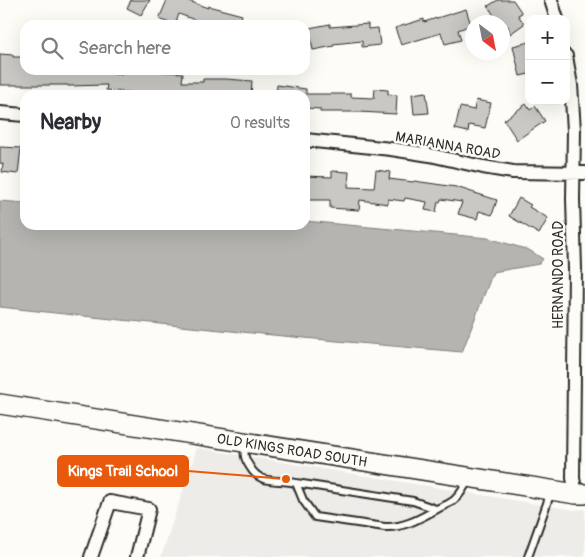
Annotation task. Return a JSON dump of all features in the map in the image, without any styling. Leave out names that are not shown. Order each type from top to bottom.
[{"type":"street","points":[[551,0],[556,15]]},
{"type":"street","name":"HERNANDO ROAD","points":[[567,60],[571,85],[579,173],[575,269],[579,346],[573,478],[580,494]]},
{"type":"street","points":[[0,113],[20,115]]},
{"type":"street","name":"MARIANNA ROAD","points":[[310,141],[420,153],[513,172],[579,173]]},
{"type":"street","name":"OLD KINGS ROAD SOUTH","points":[[0,404],[580,494]]},
{"type":"street","points":[[90,557],[110,502],[149,509],[137,557]]},
{"type":"lane","points":[[246,442],[244,458],[253,472],[265,479],[413,501],[436,509]]},
{"type":"lane","points":[[296,483],[303,500],[315,517],[392,528],[414,521],[456,498],[470,478]]},
{"type":"lane","points":[[528,557],[552,490]]},
{"type":"shaded area","points":[[0,201],[20,203],[20,230],[310,230],[310,221],[488,238],[529,250],[543,259],[539,264],[493,272],[462,352],[289,337],[0,307]]},
{"type":"shaded area","points":[[197,448],[574,510],[585,509],[585,557],[161,557]]},
{"type":"building","points":[[131,0],[150,0],[141,15],[127,8]]},
{"type":"building","points":[[167,0],[186,0],[208,8],[208,6],[242,15],[240,20],[195,20],[179,14],[177,20],[159,19]]},
{"type":"building","points":[[498,0],[513,0],[522,13],[518,15],[524,24],[510,34],[510,15],[494,15],[488,6]]},
{"type":"building","points":[[466,9],[468,15],[465,15],[465,27],[458,30],[461,40],[445,44],[441,33],[401,45],[395,28],[424,19],[424,22]]},
{"type":"building","points":[[330,24],[330,27],[368,24],[368,29],[378,28],[380,45],[362,47],[362,41],[333,44],[334,46],[313,50],[310,28]]},
{"type":"building","points":[[525,43],[525,75],[520,76],[513,46]]},
{"type":"building","points":[[0,54],[20,57],[20,75],[183,75],[182,82],[203,82],[203,79],[252,81],[251,90],[106,90],[107,85],[0,85]]},
{"type":"building","points":[[277,85],[306,89],[306,90],[276,90]]},
{"type":"building","points":[[375,89],[388,90],[388,94],[397,95],[396,114],[320,112],[320,109],[310,108],[310,94],[351,94],[351,97],[374,98]]},
{"type":"building","points":[[426,92],[429,113],[414,114],[412,94]]},
{"type":"building","points":[[476,100],[491,103],[485,128],[469,125],[468,132],[455,129],[460,107],[474,110]]},
{"type":"building","points":[[525,105],[530,110],[535,106],[545,121],[517,140],[504,120]]},
{"type":"building","points":[[0,147],[20,148],[18,174],[2,172],[3,164],[0,163]]},
{"type":"building","points":[[376,170],[390,172],[389,179],[456,187],[497,200],[492,215],[479,211],[477,219],[458,214],[462,202],[441,199],[438,202],[436,212],[425,210],[427,202],[405,198],[404,201],[388,199],[388,204],[360,200],[359,210],[330,208],[330,200],[310,200],[310,176],[332,177],[332,171],[349,172],[348,187],[374,188]]},
{"type":"building","points":[[519,198],[531,205],[529,207],[548,218],[539,234],[509,216]]},
{"type":"place","name":"Kings Trail School","points":[[286,479]]}]
